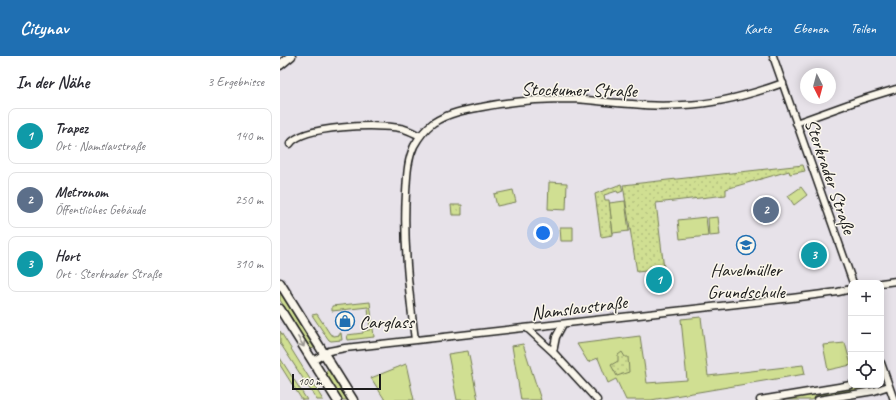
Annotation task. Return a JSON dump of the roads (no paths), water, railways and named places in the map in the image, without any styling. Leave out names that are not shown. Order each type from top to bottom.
[{"type":"main road","points":[[280,62],[290,56]]},
{"type":"main road","points":[[280,65],[290,56]]},
{"type":"main road","points":[[280,283],[353,400]]},
{"type":"main road","points":[[280,309],[337,400]]},
{"type":"street","name":"Sterkrader Straße","points":[[773,56],[852,280]]},
{"type":"street","name":"Stockumer Straße","points":[[415,340],[406,259],[405,205],[409,161],[420,136],[434,122],[459,111],[503,103],[532,100],[572,99],[652,106],[684,105],[721,101],[744,96],[783,83]]},
{"type":"street","points":[[796,123],[896,89]]},
{"type":"street","points":[[290,144],[295,139],[307,134],[330,129],[356,126],[400,128],[420,136]]},
{"type":"street","points":[[884,283],[896,281]]},
{"type":"street","name":"Namslaustraße","points":[[313,361],[329,351],[334,350],[806,296],[848,290]]},
{"type":"street","points":[[553,352],[556,337],[563,324]]},
{"type":"street","points":[[527,328],[553,352],[597,400]]},
{"type":"street","points":[[884,379],[889,386],[894,400]]},
{"type":"street","points":[[760,400],[848,385]]},
{"type":"street","points":[[818,400],[874,391],[889,386]]},
{"type":"place","name":"Metronom","points":[[766,210]]},
{"type":"place","name":"Havelmüller Grundschule","points":[[746,245]]},
{"type":"place","name":"Hort","points":[[814,255]]},
{"type":"place","name":"Trapez","points":[[659,280]]},
{"type":"place","name":"Carglass","points":[[345,321]]}]
